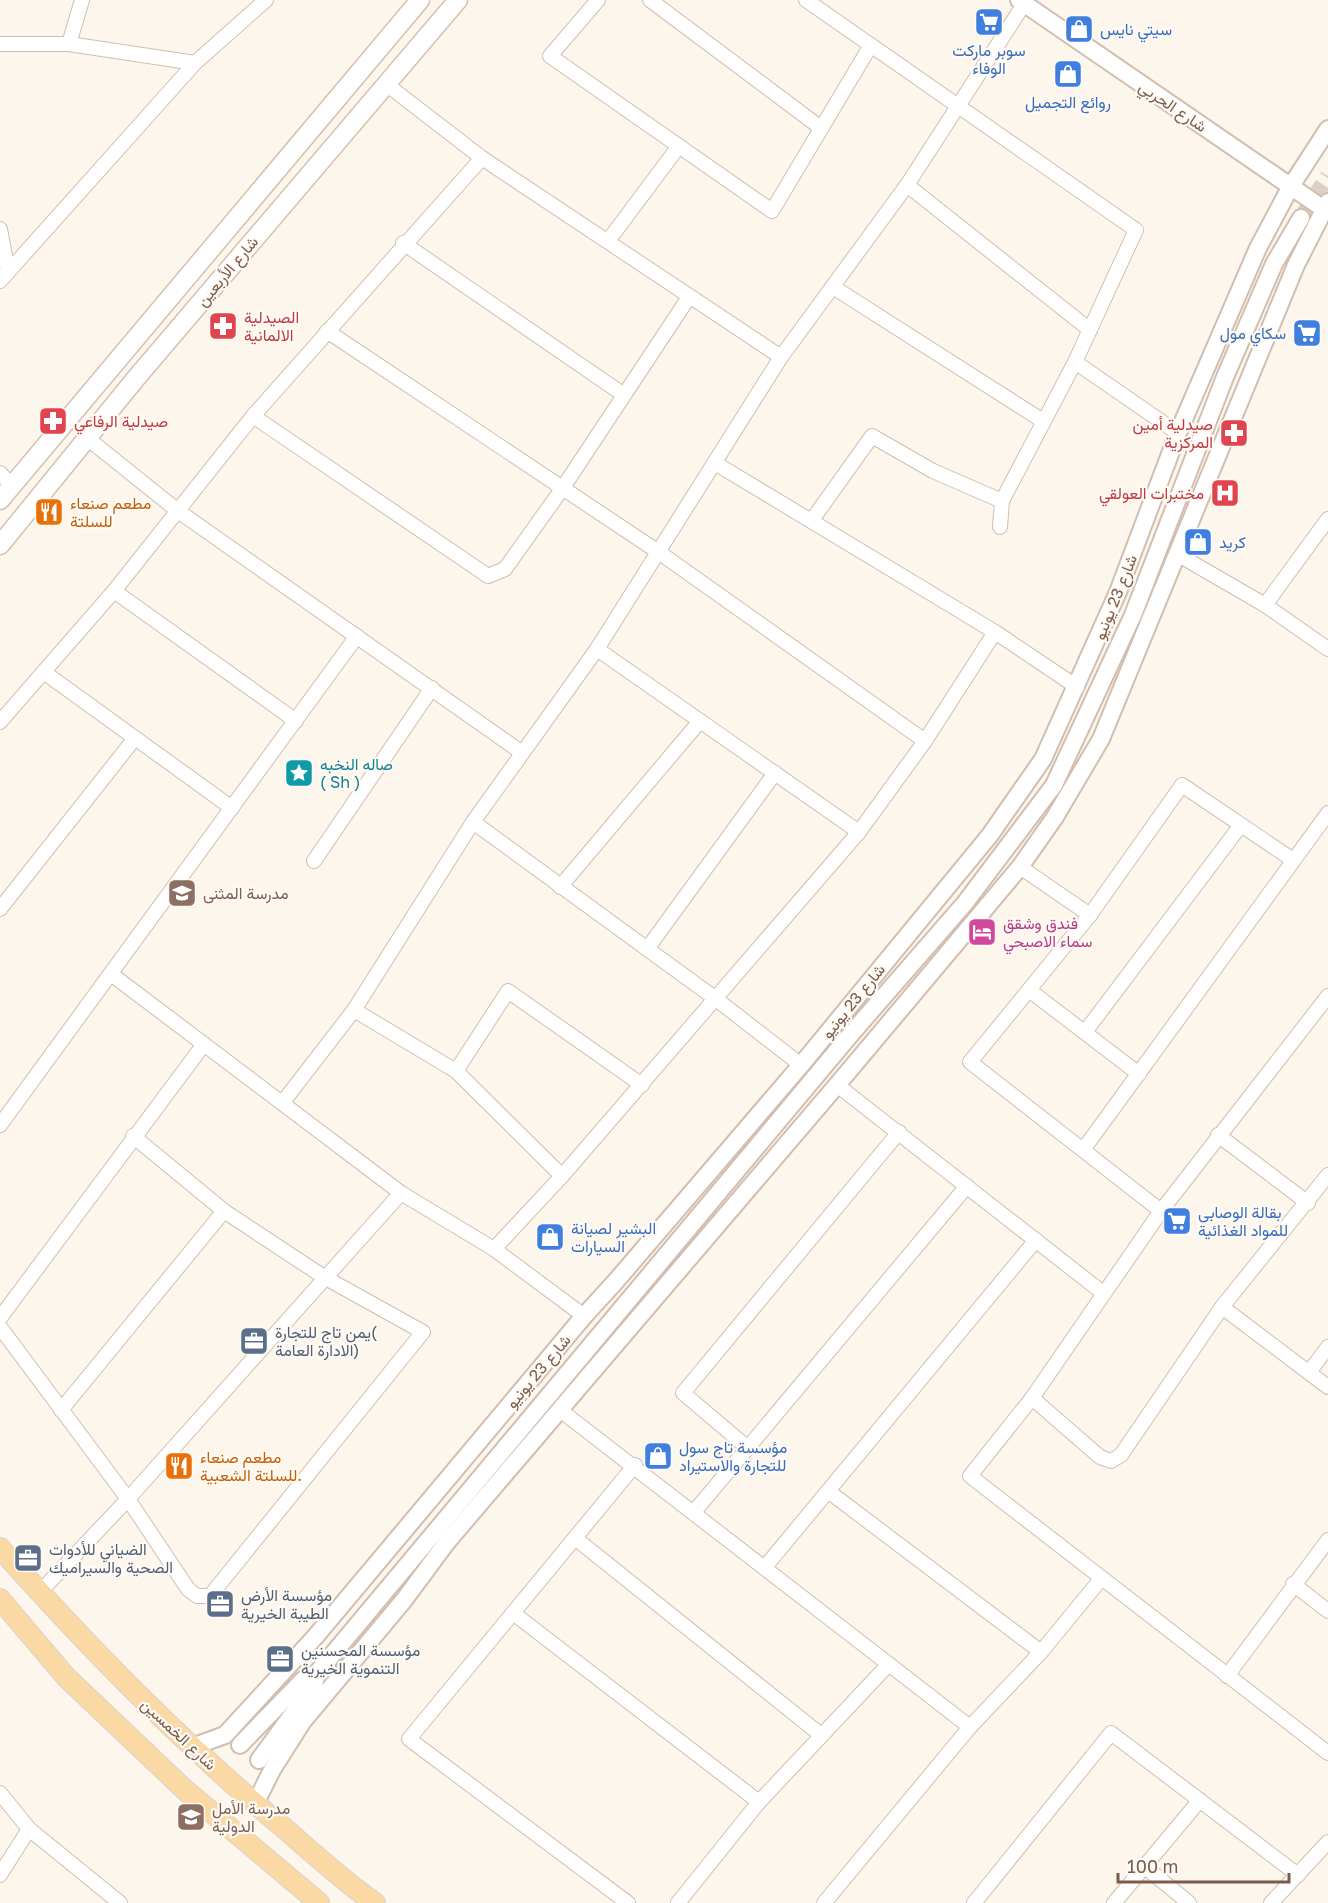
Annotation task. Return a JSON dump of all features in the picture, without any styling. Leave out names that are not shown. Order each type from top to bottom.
[{"type":"main road","name":"شارع الأربعين","points":[[0,500],[6,479],[420,0]]},
{"type":"main road","name":"شارع الأربعين","points":[[0,545],[87,438],[458,0]]},
{"type":"main road","name":"شارع الخمسين","points":[[0,1548],[118,1678],[255,1804],[375,1903]]},
{"type":"main road","points":[[0,1599],[66,1677],[184,1789],[319,1903]]},
{"type":"street","points":[[69,44],[82,0]]},
{"type":"street","points":[[4,277],[195,63],[266,0]]},
{"type":"street","points":[[598,0],[550,56],[772,211],[871,45]]},
{"type":"street","points":[[650,0],[822,128]]},
{"type":"street","points":[[806,0],[1136,230],[1075,362],[1002,501],[1000,527]]},
{"type":"street","points":[[283,1102],[354,1010],[473,822],[521,752],[597,650],[781,357],[907,185],[959,105],[1021,2]]},
{"type":"street","name":"شارع الحربي","points":[[1021,2],[1326,208]]},
{"type":"street","points":[[0,44],[69,44],[195,63]]},
{"type":"street","points":[[386,84],[482,158],[781,357]]},
{"type":"street","name":"شارع 23 يونيو","points":[[192,1747],[225,1735],[315,1636],[584,1316],[801,1065],[995,826],[1043,759],[1118,592],[1178,433],[1258,248],[1291,186],[1321,147],[1328,129]]},
{"type":"street","points":[[608,241],[679,146]]},
{"type":"street","points":[[0,722],[114,591],[253,416],[403,243],[482,158]]},
{"type":"street","points":[[907,185],[1090,330]]},
{"type":"street","points":[[265,1765],[405,1600],[447,1542],[1020,867],[1055,817],[1101,739],[1148,630],[1296,266],[1326,208]]},
{"type":"street","points":[[240,1745],[304,1679],[317,1673],[851,1034],[965,903],[1054,785],[1133,615],[1225,377],[1274,264],[1301,218]]},
{"type":"street","points":[[0,229],[4,277]]},
{"type":"street","points":[[403,243],[624,395]]},
{"type":"street","points":[[1225,377],[1228,336],[1258,268],[1258,248]]},
{"type":"street","points":[[1225,377],[1251,347],[1284,274],[1296,266]]},
{"type":"street","points":[[833,287],[1043,421]]},
{"type":"street","points":[[253,416],[488,576],[505,569],[562,489],[689,297]]},
{"type":"street","points":[[327,331],[660,553],[925,741]]},
{"type":"street","points":[[1075,362],[1178,433]]},
{"type":"street","points":[[812,520],[872,436],[933,471],[1002,501]]},
{"type":"street","points":[[87,438],[178,511],[521,752]]},
{"type":"street","points":[[715,463],[995,632],[1077,687]]},
{"type":"street","points":[[1265,605],[1326,525]]},
{"type":"street","points":[[1177,554],[1265,605],[1328,649]]},
{"type":"street","points":[[114,591],[296,721]]},
{"type":"street","points":[[1087,715],[1108,699],[1131,650],[1138,638],[1148,630]]},
{"type":"street","points":[[494,1249],[642,1085],[859,832],[925,741],[995,632]]},
{"type":"street","points":[[0,1125],[357,636]]},
{"type":"street","points":[[597,650],[859,832]]},
{"type":"street","points":[[45,673],[232,808]]},
{"type":"street","points":[[314,861],[432,688]]},
{"type":"street","points":[[560,887],[700,721]]},
{"type":"street","points":[[0,909],[135,738]]},
{"type":"street","points":[[647,949],[775,773]]},
{"type":"street","points":[[995,826],[1009,822],[1054,785]]},
{"type":"street","points":[[1161,1211],[970,1062],[1090,915],[1182,785],[1293,860]]},
{"type":"street","points":[[1083,1150],[1328,813]]},
{"type":"street","points":[[473,822],[716,999],[801,1065]]},
{"type":"street","points":[[1085,1032],[1241,825]]},
{"type":"street","points":[[1020,867],[1090,915]]},
{"type":"street","points":[[111,975],[283,1102],[401,1193],[494,1249],[584,1316]]},
{"type":"street","points":[[1029,990],[1138,1074]]},
{"type":"street","points":[[456,1071],[508,991],[642,1085]]},
{"type":"street","points":[[1328,996],[1161,1211],[1032,1398],[970,1476],[1328,1753]]},
{"type":"street","points":[[354,1010],[456,1071],[562,1176]]},
{"type":"street","points":[[0,1318],[204,1044]]},
{"type":"street","points":[[837,1085],[1103,1293]]},
{"type":"street","points":[[748,1448],[683,1393],[899,1132]]},
{"type":"street","points":[[1218,1135],[1308,1203]]},
{"type":"street","points":[[0,1327],[128,1499],[188,1589],[197,1596],[210,1596],[423,1332],[324,1277],[224,1211],[134,1136]]},
{"type":"street","points":[[1032,1398],[1100,1457],[1111,1461],[1121,1455],[1222,1307],[1308,1203],[1328,1175]]},
{"type":"street","points":[[694,1512],[967,1186]]},
{"type":"street","points":[[40,1592],[128,1499],[401,1193]]},
{"type":"street","points":[[61,1410],[224,1211]]},
{"type":"street","points":[[765,1567],[1036,1240]]},
{"type":"street","points":[[616,1281],[627,1277],[651,1259],[666,1257]]},
{"type":"street","points":[[1222,1307],[1328,1387]]},
{"type":"street","points":[[1309,1372],[1328,1347]]},
{"type":"street","points":[[560,1410],[970,1727]]},
{"type":"street","points":[[628,1903],[410,1739],[635,1466]]},
{"type":"street","points":[[828,1491],[1041,1652]]},
{"type":"street","points":[[574,1538],[821,1735]]},
{"type":"street","points":[[1227,1676],[1293,1584],[1328,1540]]},
{"type":"street","points":[[830,1901],[970,1727],[1041,1652],[1101,1579]]},
{"type":"street","points":[[1293,1584],[1328,1611]]},
{"type":"street","points":[[513,1613],[759,1802]]},
{"type":"street","points":[[678,1903],[759,1802],[889,1664]]},
{"type":"street","points":[[255,1804],[265,1765],[314,1685],[317,1673]]},
{"type":"street","points":[[974,1903],[1111,1733],[1298,1875]]},
{"type":"street","points":[[225,1735],[265,1765]]},
{"type":"street","points":[[0,1793],[29,1828],[120,1903]]},
{"type":"street","points":[[1114,1903],[1200,1800]]},
{"type":"street","points":[[0,1875],[29,1828]]},
{"type":"street","points":[[1271,1903],[1328,1842]]},
{"type":"street","points":[[1144,1866],[1189,1903]]},
{"type":"tunnel","points":[[1301,218],[1328,176]]},
{"type":"place","name":"سوبر ماركت الوفاء","points":[[989,22]]},
{"type":"place","name":"سيتي نايس","points":[[1079,29]]},
{"type":"place","name":"روائع التجميل","points":[[1068,74]]},
{"type":"place","name":"الصيدلية الالمانية","points":[[223,326]]},
{"type":"place","name":"سكاي مول","points":[[1307,333]]},
{"type":"place","name":"صيدلية الرفاعي","points":[[53,421]]},
{"type":"place","name":"صيدلية أمين المركزية","points":[[1234,433]]},
{"type":"place","name":"مختبرات العولقي","points":[[1225,493]]},
{"type":"place","name":"مطعم صنعاء للسلتة","points":[[49,512]]},
{"type":"place","name":"كريد","points":[[1198,542]]},
{"type":"place","name":"صاله النخبه ( Sh )","points":[[299,773]]},
{"type":"place","name":"مدرسة المثنى","points":[[182,893]]},
{"type":"place","name":"فندق وشقق سماء الاصبحي","points":[[982,932]]},
{"type":"place","name":"بقالة الوصابي للمواد الغذائية","points":[[1177,1221]]},
{"type":"place","name":"البشير لصيانة السيارات","points":[[550,1237]]},
{"type":"place","name":"يمن تاج للتجارة( الادارة العامة)","points":[[254,1341]]},
{"type":"place","name":"مؤسسة تاج سول للتجارة والاستيراد","points":[[658,1456]]},
{"type":"place","name":"مطعم صنعاء للسلتة الشعبية.","points":[[179,1466]]},
{"type":"place","name":"الضياني للأدوات الصحية والسيراميك","points":[[28,1558]]},
{"type":"place","name":"مؤسسة الأرض الطيبة الخيرية","points":[[220,1604]]},
{"type":"place","name":"مؤسسة المحسنين التنموية الخيرية","points":[[280,1659]]},
{"type":"place","name":"مدرسة الأمل الدولية","points":[[191,1817]]}]
